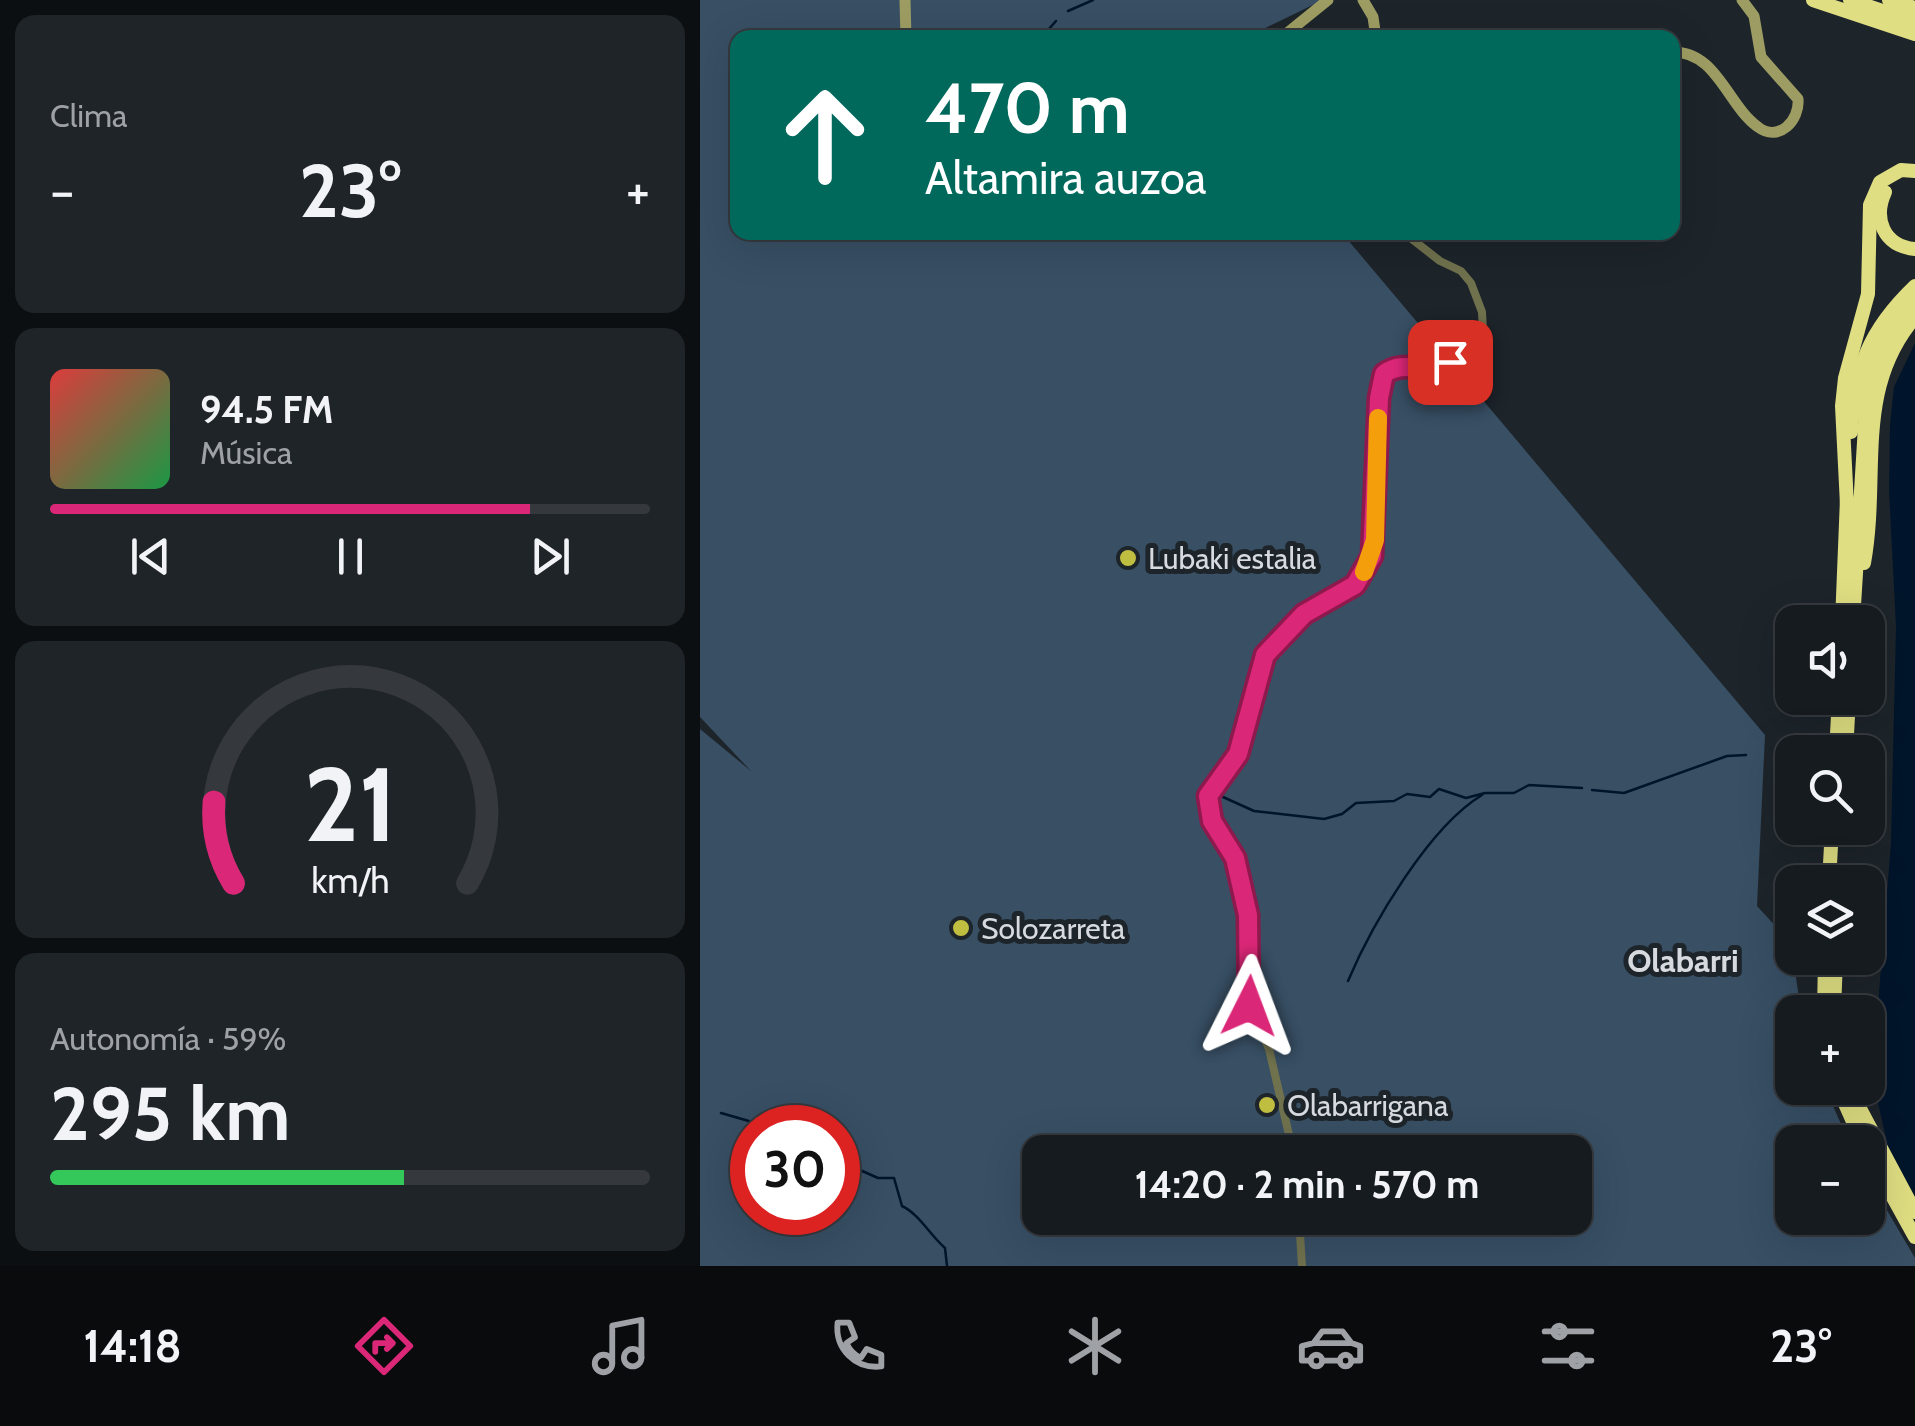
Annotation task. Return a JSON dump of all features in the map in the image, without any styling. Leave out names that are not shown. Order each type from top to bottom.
[{"type":"highway","points":[[1813,0],[1915,34]]},
{"type":"highway","points":[[1850,0],[1915,22]]},
{"type":"highway","points":[[1889,0],[1915,8]]},
{"type":"highway","points":[[1849,605],[1842,406],[1845,378],[1868,294],[1870,206],[1880,182],[1901,170],[1915,172]]},
{"type":"highway","points":[[1915,172],[1884,193],[1879,213],[1885,234],[1900,246],[1915,249]]},
{"type":"highway","points":[[1847,505],[1857,373],[1877,330],[1915,286]]},
{"type":"highway","points":[[1850,605],[1868,376],[1886,335],[1915,300]]},
{"type":"highway","points":[[1852,605],[1868,539],[1879,378],[1896,340],[1915,317]]},
{"type":"highway","points":[[1859,1105],[1915,1212]]},
{"type":"highway","points":[[1885,1183],[1915,1237]]},
{"type":"street","points":[[905,0],[906,30]]},
{"type":"street","points":[[1291,30],[1328,0]]},
{"type":"street","points":[[1364,0],[1374,17],[1375,30]]},
{"type":"street","points":[[1680,53],[1705,62],[1758,127],[1778,131],[1793,123],[1798,110],[1796,96],[1761,57],[1754,16],[1742,0]]},
{"type":"street","points":[[1290,1135],[1269,1049],[1246,996],[1252,942],[1240,878],[1235,858],[1208,812],[1208,796],[1238,754],[1265,655],[1304,614],[1355,585],[1372,556],[1379,398],[1387,370],[1400,366],[1441,368],[1474,345],[1483,332],[1482,312],[1471,283],[1460,270],[1440,261],[1414,240]]},
{"type":"street","points":[[1300,1235],[1302,1266]]},
{"type":"shaded area","points":[[700,0],[1323,0],[1261,30],[730,30],[730,240],[1348,240],[1765,735],[1757,906],[1775,926],[1775,975],[1796,975],[1799,995],[1775,995],[1775,1105],[1833,1105],[1841,1125],[1775,1125],[1775,1235],[1885,1235],[1885,1207],[1915,1258],[1915,1266],[700,1266],[700,729],[751,771],[700,717]]},
{"type":"shaded area","points":[[1915,343],[1915,1198],[1888,1147],[1879,1105],[1885,1105],[1885,995],[1879,995],[1880,975],[1885,975],[1896,626],[1889,491],[1894,387]]},
{"type":"waterway","points":[[1068,11],[1093,0]]},
{"type":"waterway","points":[[1048,30],[1056,21]]},
{"type":"waterway","points":[[1592,790],[1624,793],[1727,756],[1746,755]]},
{"type":"waterway","points":[[1223,797],[1254,811],[1324,819],[1342,814],[1356,803],[1394,801],[1407,794],[1430,797],[1439,789],[1466,798],[1485,793],[1514,793],[1529,785],[1582,788]]},
{"type":"waterway","points":[[1348,981],[1404,879],[1442,830],[1482,795]]},
{"type":"waterway","points":[[721,1113],[730,1116]]},
{"type":"waterway","points":[[860,1170],[878,1178],[894,1178],[902,1206],[945,1248],[947,1266]]},
{"type":"slow traffic","points":[[1364,572],[1375,540],[1378,418]]},
{"type":"place","name":"Lubaki estalia","points":[[1128,558]]},
{"type":"place","name":"Solozarreta","points":[[961,928]]},
{"type":"place","name":"Olabarrigana","points":[[1267,1105]]},
{"type":"district","name":"Olabarri","points":[[1683,960]]},
{"type":"route","points":[[1249,1006],[1246,996],[1252,942],[1248,915],[1235,858],[1208,812],[1208,796],[1238,754],[1265,655],[1315,605],[1355,585],[1372,556],[1379,398],[1384,374],[1392,368],[1441,368],[1450,362]]}]
